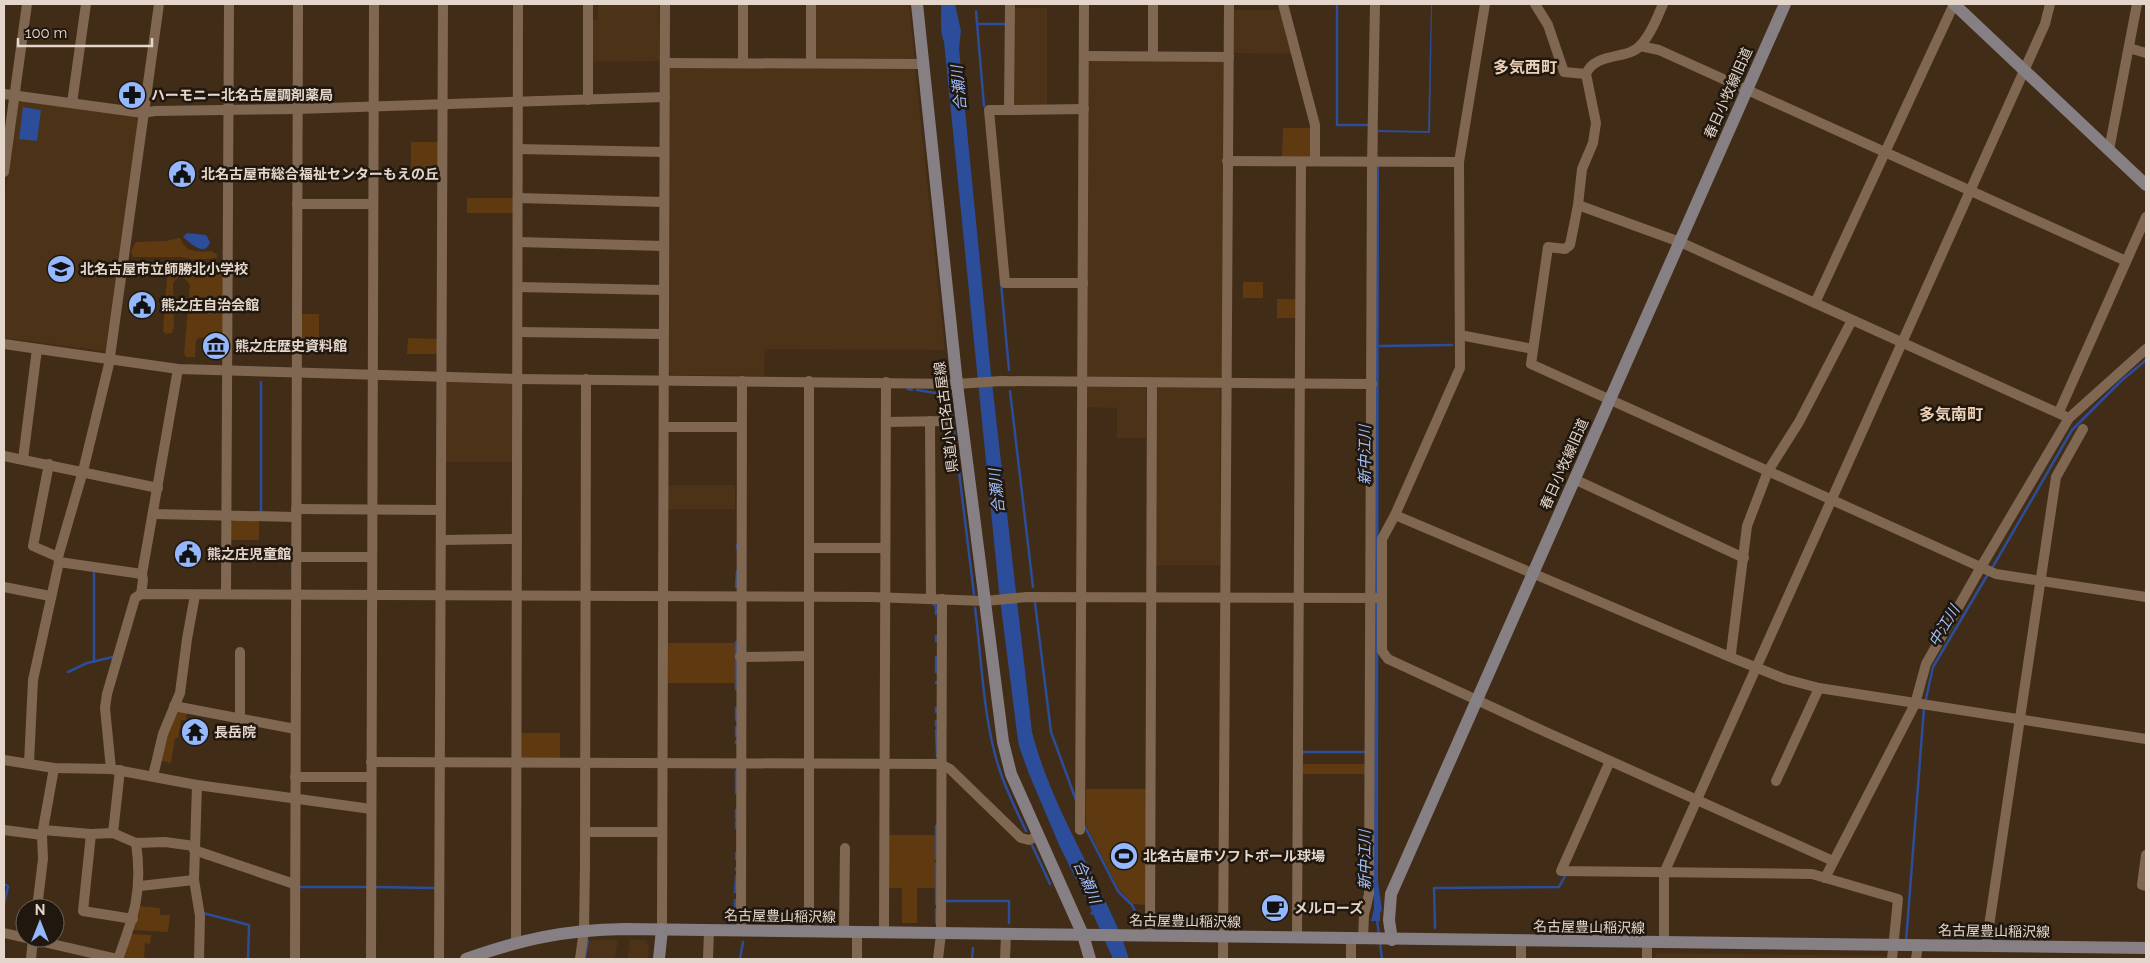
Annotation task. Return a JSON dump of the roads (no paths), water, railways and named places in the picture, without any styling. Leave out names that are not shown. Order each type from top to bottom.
[{"type":"main road","name":"県道小口名古屋線","points":[[918,4],[989,601],[1003,742],[1011,774],[1084,935],[1090,959]]},
{"type":"main road","name":"春日小牧線旧道","points":[[1390,940],[1391,894],[1784,4]]},
{"type":"main road","points":[[1954,4],[2146,185]]},
{"type":"main road","points":[[659,959],[662,929]]},
{"type":"main road","name":"名古屋豊山稲沢線","points":[[466,959],[516,943],[554,934],[584,930],[662,929],[1390,940],[2146,948]]},
{"type":"street","points":[[4,172],[27,4]]},
{"type":"street","points":[[72,103],[86,4]]},
{"type":"street","points":[[29,763],[33,680],[58,560],[83,471],[110,359],[159,4]]},
{"type":"street","points":[[226,594],[229,4]]},
{"type":"street","points":[[295,959],[298,4]]},
{"type":"street","points":[[370,959],[374,4]]},
{"type":"street","points":[[439,959],[443,4]]},
{"type":"street","points":[[516,943],[518,4]]},
{"type":"street","points":[[588,4],[588,100]]},
{"type":"street","points":[[662,929],[665,4]]},
{"type":"street","points":[[743,4],[744,63]]},
{"type":"street","points":[[811,4],[811,64]]},
{"type":"street","points":[[1009,110],[1010,4]]},
{"type":"street","points":[[1080,830],[1084,4]]},
{"type":"street","points":[[1153,4],[1153,56]]},
{"type":"street","points":[[1223,959],[1225,383],[1229,4]]},
{"type":"street","points":[[1283,4],[1314,125],[1315,162]]},
{"type":"street","points":[[1351,959],[1362,939],[1364,916],[1370,894],[1376,598],[1372,384],[1375,4]]},
{"type":"street","points":[[1485,4],[1459,162],[1460,368],[1395,515],[1382,538],[1376,598],[1382,651],[1388,658],[1476,699],[1833,861]]},
{"type":"street","points":[[1535,4],[1548,25],[1564,72],[1586,74]]},
{"type":"street","points":[[1663,4],[1653,28],[1640,46],[1592,65],[1586,74],[1596,123],[1593,143],[1582,169],[1578,205],[1570,245],[1565,249],[1548,247],[1532,364],[1996,574],[2146,597]]},
{"type":"street","points":[[1816,303],[1954,4]]},
{"type":"street","points":[[1664,943],[1664,873],[2024,69],[2046,24],[2050,4]]},
{"type":"street","points":[[2109,150],[2137,4]]},
{"type":"street","points":[[1640,46],[1659,50],[2126,261]]},
{"type":"street","points":[[2129,48],[2146,52]]},
{"type":"street","points":[[1084,56],[1228,57]]},
{"type":"street","points":[[665,63],[924,64]]},
{"type":"street","points":[[4,94],[143,113],[155,111],[297,109],[664,97]]},
{"type":"street","points":[[1083,283],[1005,283],[989,110],[1084,109]]},
{"type":"street","points":[[518,149],[664,152]]},
{"type":"street","points":[[1227,161],[1459,162]]},
{"type":"street","points":[[1297,938],[1301,162]]},
{"type":"street","points":[[518,198],[664,202]]},
{"type":"street","points":[[297,204],[373,204]]},
{"type":"street","points":[[1578,205],[1680,242],[2069,418]]},
{"type":"street","points":[[2059,412],[2146,217]]},
{"type":"street","points":[[518,242],[664,246]]},
{"type":"street","points":[[518,286],[663,290]]},
{"type":"street","points":[[1730,653],[1748,526],[1768,470],[1800,422],[1852,320]]},
{"type":"street","points":[[518,332],[663,334]]},
{"type":"street","points":[[1460,335],[1533,349]]},
{"type":"street","points":[[4,344],[178,369],[517,379],[962,383],[998,380],[1372,384]]},
{"type":"street","points":[[23,459],[37,349]]},
{"type":"street","points":[[1825,878],[1916,704],[1926,664],[2069,418],[2146,349]]},
{"type":"street","points":[[141,594],[142,574],[178,369]]},
{"type":"street","points":[[580,959],[584,930],[586,380]]},
{"type":"street","points":[[741,930],[740,596],[742,380]]},
{"type":"street","points":[[809,381],[809,932]]},
{"type":"street","points":[[884,933],[886,382]]},
{"type":"street","points":[[1150,935],[1152,383]]},
{"type":"street","points":[[930,421],[931,598]]},
{"type":"street","points":[[886,422],[948,421]]},
{"type":"street","points":[[664,427],[741,427]]},
{"type":"street","points":[[1986,946],[2056,477],[2083,428]]},
{"type":"street","points":[[4,456],[158,488]]},
{"type":"street","points":[[49,464],[33,546],[58,560],[142,574]]},
{"type":"street","points":[[1574,479],[1744,558]]},
{"type":"street","points":[[153,514],[226,516],[372,510],[441,510]]},
{"type":"street","points":[[1395,515],[1755,667],[1819,688],[1937,708],[2146,739]]},
{"type":"street","points":[[441,540],[517,539]]},
{"type":"street","points":[[809,548],[885,548]]},
{"type":"street","points":[[296,557],[372,557]]},
{"type":"street","points":[[4,587],[50,596]]},
{"type":"street","points":[[113,833],[115,769],[105,708],[107,694],[135,598],[141,594],[885,597],[989,601],[1023,597],[1376,598]]},
{"type":"street","points":[[153,776],[158,750],[180,693],[186,639],[195,595]]},
{"type":"street","points":[[938,959],[941,934],[940,764],[942,599]]},
{"type":"street","points":[[240,652],[240,718]]},
{"type":"street","points":[[740,657],[809,656]]},
{"type":"street","points":[[1776,781],[1819,688]]},
{"type":"street","points":[[174,706],[295,729]]},
{"type":"street","points":[[4,760],[54,768],[115,769],[196,785],[371,809]]},
{"type":"street","points":[[1610,761],[1561,871],[1812,874],[1898,899],[1892,959]]},
{"type":"street","points":[[371,762],[940,764],[950,769],[1021,838],[1029,840],[1038,836]]},
{"type":"street","points":[[38,898],[43,859],[42,832],[54,768]]},
{"type":"street","points":[[295,777],[371,777]]},
{"type":"street","points":[[196,785],[194,880],[200,916],[200,959]]},
{"type":"street","points":[[4,830],[91,834],[113,833],[136,844],[165,842],[194,848],[294,884]]},
{"type":"street","points":[[585,832],[662,832]]},
{"type":"street","points":[[91,834],[83,911],[133,919]]},
{"type":"street","points":[[65,947],[118,959],[133,919],[140,886],[136,844]]},
{"type":"street","points":[[844,932],[845,848]]},
{"type":"street","points":[[2146,855],[2142,885],[2146,886]]},
{"type":"street","points":[[140,886],[194,880]]},
{"type":"street","points":[[708,959],[709,930]]},
{"type":"street","points":[[857,932],[857,959]]},
{"type":"street","points":[[1005,959],[1006,934]]},
{"type":"street","points":[[1521,941],[1521,959]]},
{"type":"street","points":[[1647,943],[1647,959]]},
{"type":"street","points":[[1916,959],[1917,945]]},
{"type":"water","name":"合瀬川","points":[[941,4],[955,4],[961,31],[959,49],[991,374],[1032,732],[1051,788],[1113,918],[1129,959],[1113,959],[1093,914],[1091,915],[1090,913],[1092,911],[1060,847],[1019,746],[999,591],[941,23]]},
{"type":"water","points":[[1431,4],[1430,133],[1378,132],[1378,882],[1382,910],[1380,921],[1371,921],[1374,909],[1375,130],[1428,131]]},
{"type":"water","points":[[23,107],[41,110],[37,141],[19,139]]},
{"type":"water","points":[[187,233],[206,235],[210,242],[208,247],[205,249],[197,248],[183,237]]},
{"type":"waterway","points":[[1337,4],[1337,125],[1368,125]]},
{"type":"waterway","points":[[976,11],[984,106]]},
{"type":"waterway","points":[[977,24],[1005,24]]},
{"type":"waterway","points":[[1001,283],[1009,370]]},
{"type":"waterway","points":[[1380,346],[1452,345]]},
{"type":"waterway","name":"中江川","points":[[1991,570],[2072,430],[2121,381],[2146,360]]},
{"type":"waterway","points":[[261,382],[261,514]]},
{"type":"waterway","points":[[908,389],[912,390]]},
{"type":"waterway","points":[[917,390],[947,395],[953,423],[974,594]]},
{"type":"waterway","points":[[1010,391],[1033,587]]},
{"type":"waterway","points":[[94,571],[94,662]]},
{"type":"waterway","points":[[736,587],[737,571]]},
{"type":"waterway","name":"中江川","points":[[1925,703],[1933,667],[1988,574]]},
{"type":"waterway","points":[[932,602],[936,607],[936,614]]},
{"type":"waterway","points":[[1035,603],[1051,732],[1076,800]]},
{"type":"waterway","points":[[975,608],[986,711],[994,752],[1012,802],[1026,831]]},
{"type":"waterway","points":[[936,636],[936,641]]},
{"type":"waterway","points":[[736,642],[736,680]]},
{"type":"waterway","points":[[68,672],[87,663],[113,657]]},
{"type":"waterway","points":[[936,657],[936,672]]},
{"type":"waterway","points":[[736,683],[736,689]]},
{"type":"waterway","points":[[736,708],[736,720]]},
{"type":"waterway","name":"中江川","points":[[1906,942],[1924,708]]},
{"type":"waterway","points":[[936,721],[936,726]]},
{"type":"waterway","points":[[736,727],[736,736]]},
{"type":"waterway","points":[[936,730],[937,756]]},
{"type":"waterway","points":[[1302,755],[1302,752],[1365,752]]},
{"type":"waterway","points":[[736,771],[736,793]]},
{"type":"waterway","points":[[736,810],[736,819]]},
{"type":"waterway","points":[[736,822],[736,828]]},
{"type":"waterway","points":[[1084,825],[1118,891],[1132,905],[1140,921]]},
{"type":"waterway","points":[[936,826],[936,859]]},
{"type":"waterway","points":[[1032,845],[1050,884]]},
{"type":"waterway","points":[[736,853],[736,859]]},
{"type":"waterway","points":[[936,863],[936,904]]},
{"type":"waterway","points":[[735,892],[736,876]]},
{"type":"waterway","points":[[1435,928],[1434,888],[1559,887],[1565,876]]},
{"type":"waterway","points":[[4,884],[8,886],[4,904]]},
{"type":"waterway","points":[[298,887],[366,887]]},
{"type":"waterway","points":[[374,887],[434,888]]},
{"type":"waterway","points":[[735,900],[735,921]]},
{"type":"waterway","points":[[945,901],[1009,901],[1009,923]]},
{"type":"waterway","points":[[936,909],[936,923]]},
{"type":"waterway","points":[[203,913],[249,925],[248,959]]},
{"type":"waterway","name":"新中江川","points":[[1377,919],[1379,935]]},
{"type":"waterway","points":[[585,957],[588,941]]},
{"type":"waterway","points":[[740,959],[743,942]]},
{"type":"waterway","name":"新中江川","points":[[1380,943],[1382,959]]},
{"type":"waterway","points":[[972,959],[973,948]]},
{"type":"place","name":"ハーモニー北名古屋調剤薬局","points":[[132,95]]},
{"type":"place","name":"北名古屋市総合福祉センターもえの丘","points":[[182,174]]},
{"type":"place","name":"北名古屋市立師勝北小学校","points":[[61,269]]},
{"type":"place","name":"熊之庄自治会館","points":[[142,305]]},
{"type":"place","name":"熊之庄歴史資料館","points":[[216,346]]},
{"type":"place","name":"熊之庄児童館","points":[[188,554]]},
{"type":"place","name":"長岳院","points":[[195,732]]},
{"type":"place","name":"北名古屋市ソフトボール球場","points":[[1124,856]]},
{"type":"place","name":"メルローズ","points":[[1275,908]]},
{"type":"district","name":"多気西町","points":[[1525,67]]},
{"type":"district","name":"多気南町","points":[[1951,414]]}]
